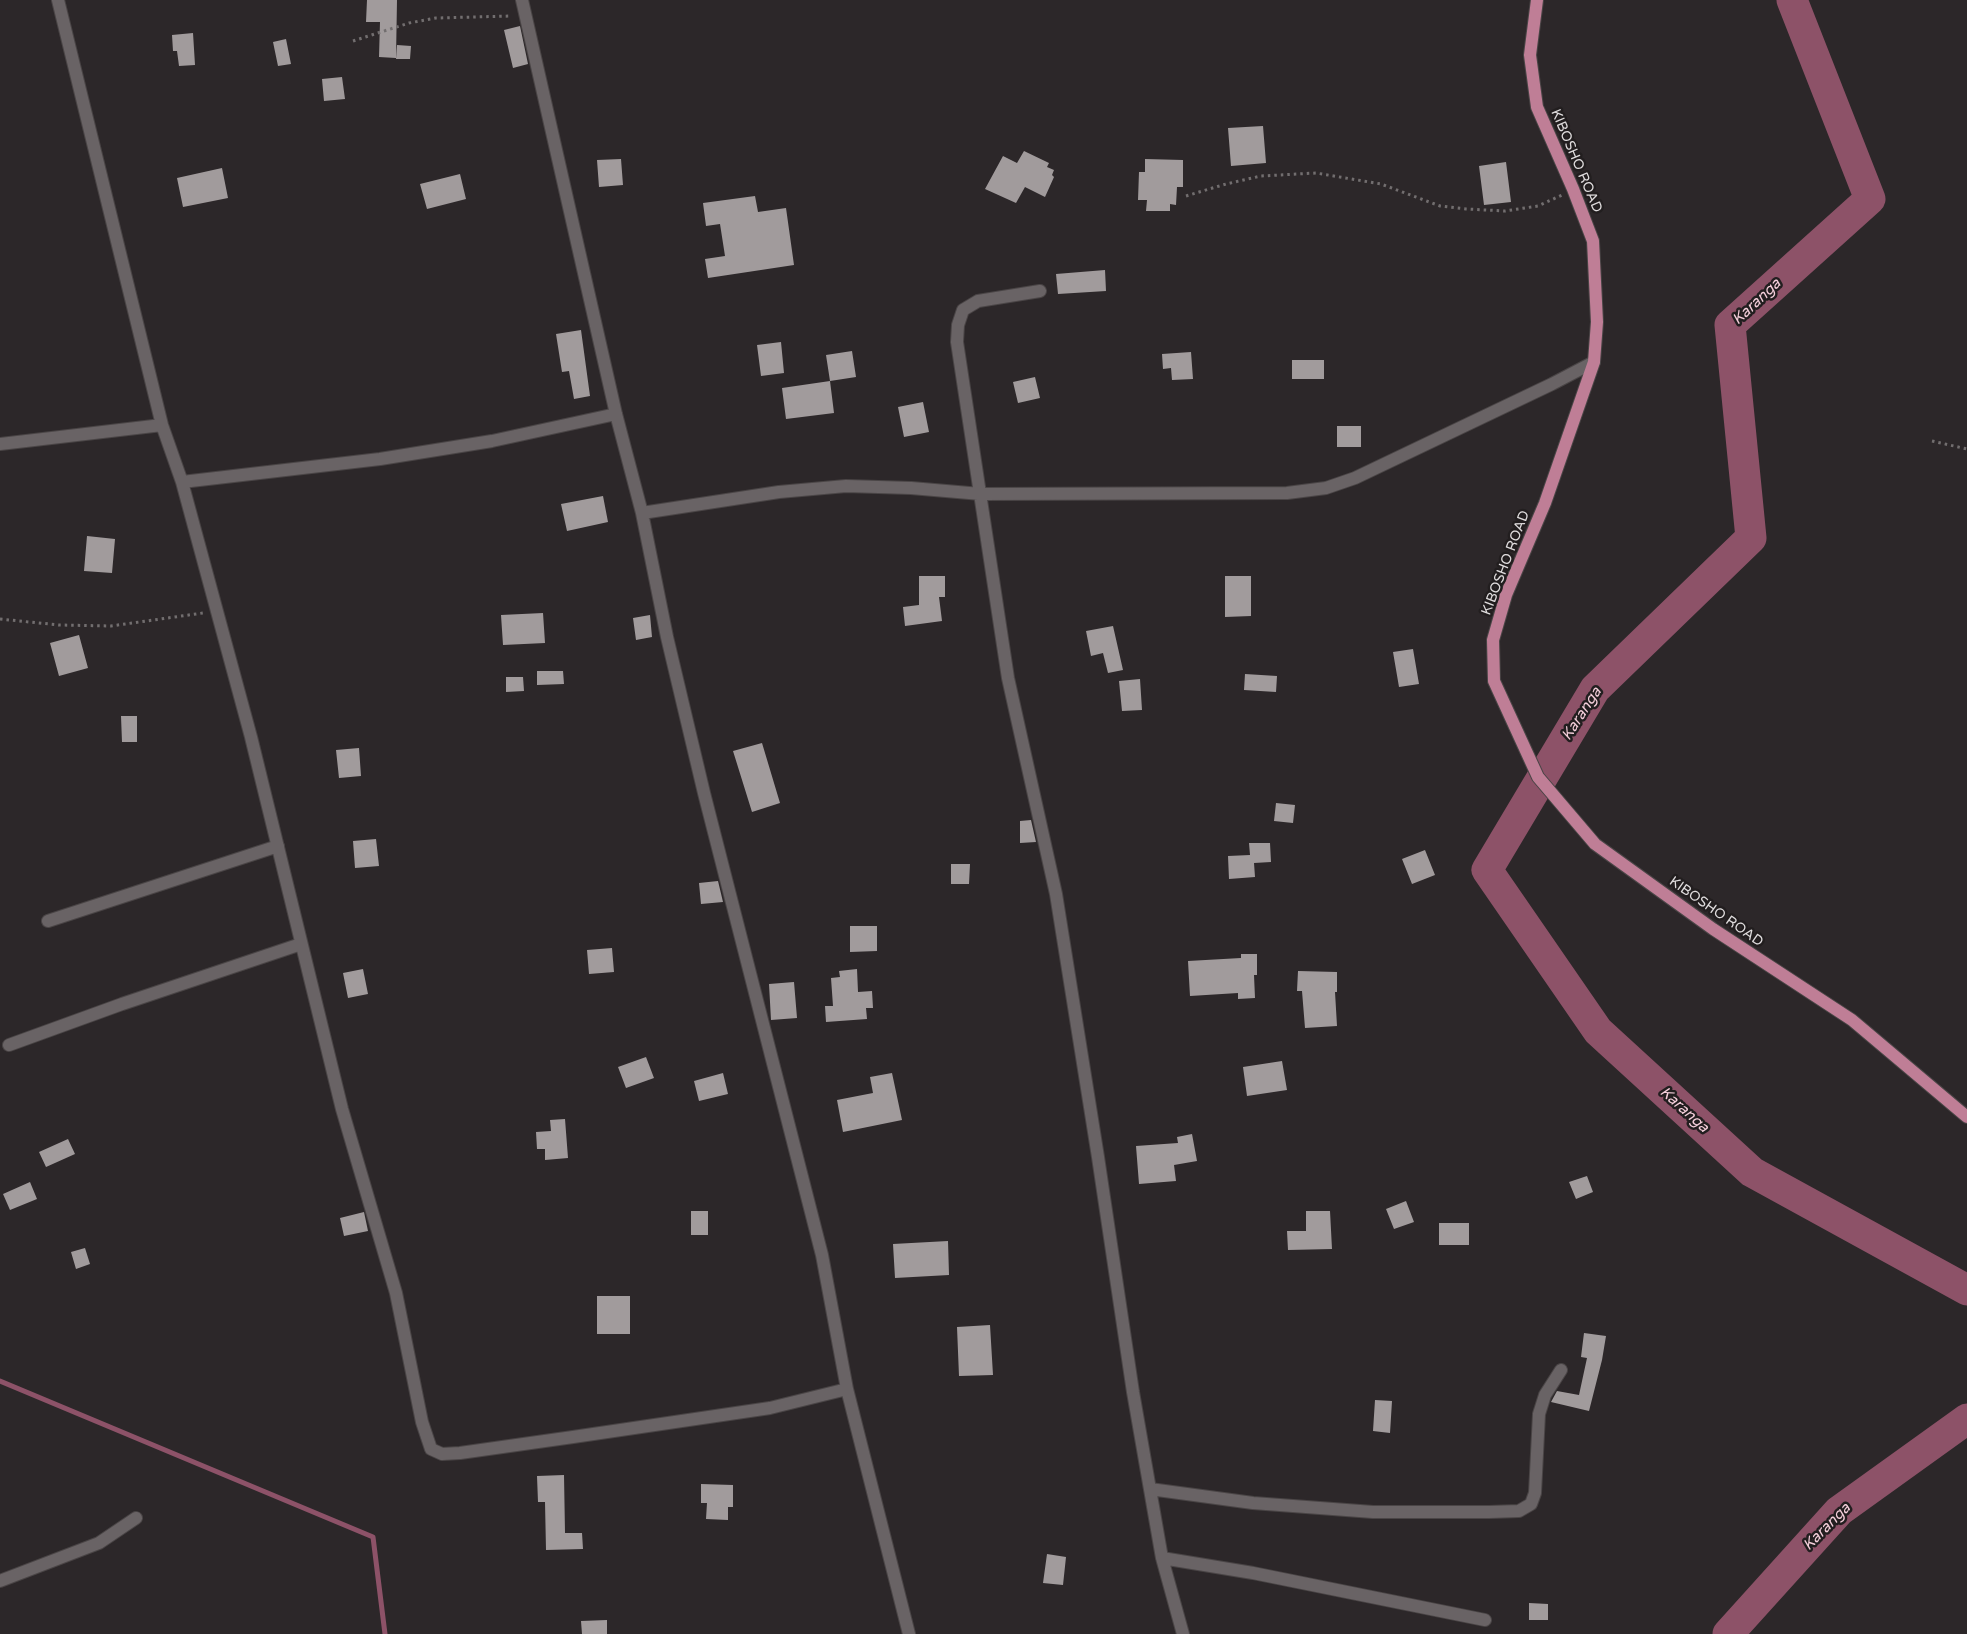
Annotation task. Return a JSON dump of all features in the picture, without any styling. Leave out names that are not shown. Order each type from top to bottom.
[{"type":"main road","name":"KIBOSHO ROAD","points":[[1537,0],[1530,55],[1537,107],[1574,189],[1593,241],[1597,322],[1594,362],[1545,503],[1506,595],[1494,640],[1494,681],[1538,777],[1595,844],[1713,929],[1852,1020],[1967,1117]]},
{"type":"street","points":[[58,0],[162,425],[182,482],[251,738],[342,1109],[396,1293],[422,1422],[432,1449],[442,1454],[460,1453],[573,1438],[770,1408],[847,1389]]},
{"type":"street","points":[[522,0],[616,414],[642,513],[667,636],[704,794],[822,1254],[847,1389],[909,1634]]},
{"type":"street","points":[[1040,291],[978,301],[963,310],[958,325],[957,342],[1008,678],[1056,894],[1133,1392],[1162,1558],[1183,1634]]},
{"type":"street","points":[[642,513],[780,492],[846,486],[911,488],[981,494],[1287,493],[1326,488],[1355,478],[1594,362]]},
{"type":"street","points":[[182,482],[399,456],[492,441],[616,414]]},
{"type":"street","points":[[0,444],[162,425]]},
{"type":"street","points":[[48,921],[278,846]]},
{"type":"street","points":[[9,1045],[122,1004],[301,944]]},
{"type":"street","points":[[1150,1489],[1253,1503],[1373,1512],[1519,1511],[1531,1504],[1535,1493],[1539,1414],[1545,1395],[1561,1370]]},
{"type":"street","points":[[0,1581],[99,1543],[136,1518]]},
{"type":"street","points":[[1162,1558],[1253,1573],[1485,1620]]},
{"type":"path","points":[[354,41],[409,23],[436,18],[525,16]]},
{"type":"path","points":[[1186,196],[1261,176],[1316,173],[1381,184],[1440,206],[1505,211],[1538,206],[1574,189]]},
{"type":"path","points":[[1932,442],[1967,450]]},
{"type":"path","points":[[0,619],[59,625],[111,626],[216,610]]},
{"type":"building","points":[[367,0],[397,0],[396,58],[379,57],[380,22],[366,22]]},
{"type":"building","points":[[520,26],[528,64],[513,68],[504,30]]},
{"type":"building","points":[[193,33],[195,65],[179,66],[177,51],[173,51],[172,35]]},
{"type":"building","points":[[286,39],[291,64],[278,66],[273,42]]},
{"type":"building","points":[[397,45],[411,46],[410,59],[396,59]]},
{"type":"building","points":[[342,77],[345,99],[324,101],[322,79]]},
{"type":"building","points":[[1263,126],[1266,163],[1231,166],[1228,128]]},
{"type":"building","points":[[1024,151],[1049,163],[1047,167],[1054,170],[1052,175],[1054,177],[1045,197],[1025,187],[1016,203],[985,189],[1003,156],[1017,163]]},
{"type":"building","points":[[621,159],[623,185],[599,187],[597,160]]},
{"type":"building","points":[[1145,159],[1183,160],[1183,187],[1177,187],[1176,205],[1170,204],[1170,211],[1146,211],[1147,200],[1138,200],[1139,172],[1145,172]]},
{"type":"building","points":[[1506,162],[1511,202],[1484,205],[1479,166]]},
{"type":"building","points":[[222,168],[228,198],[183,207],[177,178]]},
{"type":"building","points":[[460,174],[466,199],[427,209],[420,184]]},
{"type":"building","points":[[755,196],[758,212],[786,208],[794,265],[708,278],[705,259],[725,256],[720,224],[706,226],[703,203]]},
{"type":"building","points":[[1105,270],[1106,291],[1058,294],[1056,274]]},
{"type":"building","points":[[581,330],[590,396],[574,399],[569,371],[562,372],[556,334]]},
{"type":"building","points":[[781,342],[784,373],[761,376],[757,345]]},
{"type":"building","points":[[852,351],[856,377],[830,381],[826,355]]},
{"type":"building","points":[[1191,352],[1193,379],[1172,380],[1171,368],[1163,369],[1162,354]]},
{"type":"building","points":[[1292,360],[1324,360],[1324,379],[1292,379]]},
{"type":"building","points":[[1035,377],[1040,398],[1018,403],[1013,382]]},
{"type":"building","points":[[830,381],[834,413],[786,419],[782,388]]},
{"type":"building","points":[[923,402],[929,432],[904,437],[898,407]]},
{"type":"building","points":[[1337,426],[1361,426],[1361,447],[1337,447]]},
{"type":"building","points":[[603,496],[608,522],[567,531],[561,504]]},
{"type":"building","points":[[87,536],[115,539],[112,573],[84,571]]},
{"type":"building","points":[[919,576],[945,576],[945,597],[939,597],[942,621],[905,626],[903,607],[919,605]]},
{"type":"building","points":[[1225,576],[1251,576],[1251,616],[1225,617]]},
{"type":"building","points":[[543,613],[545,643],[503,645],[501,615]]},
{"type":"building","points":[[650,615],[652,637],[636,640],[633,618]]},
{"type":"building","points":[[1113,626],[1123,670],[1108,673],[1103,653],[1091,656],[1086,631]]},
{"type":"building","points":[[79,635],[88,668],[59,676],[50,643]]},
{"type":"building","points":[[1413,649],[1419,684],[1399,687],[1393,652]]},
{"type":"building","points":[[537,671],[563,671],[564,684],[537,685]]},
{"type":"building","points":[[1245,674],[1277,676],[1276,692],[1244,690]]},
{"type":"building","points":[[506,677],[523,677],[524,691],[506,692]]},
{"type":"building","points":[[1140,679],[1142,710],[1122,711],[1119,681]]},
{"type":"building","points":[[121,716],[137,716],[137,742],[122,742]]},
{"type":"building","points":[[762,743],[780,803],[752,812],[733,751]]},
{"type":"building","points":[[359,748],[361,776],[339,778],[336,750]]},
{"type":"building","points":[[1276,803],[1295,805],[1293,823],[1274,821]]},
{"type":"building","points":[[1031,820],[1036,842],[1020,843],[1020,821]]},
{"type":"building","points":[[376,839],[379,866],[355,868],[353,841]]},
{"type":"building","points":[[1249,843],[1270,843],[1271,862],[1254,863],[1255,877],[1229,879],[1228,856],[1250,855]]},
{"type":"building","points":[[1425,850],[1435,875],[1412,884],[1402,859]]},
{"type":"building","points":[[951,864],[970,864],[969,884],[951,884]]},
{"type":"building","points":[[718,881],[723,902],[701,904],[699,883]]},
{"type":"building","points":[[850,926],[877,926],[877,951],[850,952]]},
{"type":"building","points":[[612,948],[614,972],[589,974],[587,950]]},
{"type":"building","points":[[1241,954],[1257,954],[1257,975],[1254,975],[1255,998],[1238,999],[1238,993],[1190,996],[1188,961],[1241,958]]},
{"type":"building","points":[[363,969],[368,994],[348,998],[343,973]]},
{"type":"building","points":[[857,969],[858,992],[872,991],[873,1008],[866,1008],[867,1019],[826,1022],[825,1006],[833,1006],[831,978],[840,977],[839,971]]},
{"type":"building","points":[[1298,971],[1337,972],[1337,992],[1335,992],[1337,1026],[1305,1028],[1302,991],[1297,991]]},
{"type":"building","points":[[794,982],[797,1018],[771,1020],[769,984]]},
{"type":"building","points":[[646,1057],[654,1078],[626,1088],[618,1067]]},
{"type":"building","points":[[1282,1061],[1287,1090],[1247,1096],[1243,1067]]},
{"type":"building","points":[[723,1073],[728,1094],[699,1101],[694,1081]]},
{"type":"building","points":[[892,1073],[902,1120],[843,1132],[837,1100],[873,1093],[870,1077]]},
{"type":"building","points":[[565,1119],[568,1158],[545,1160],[545,1149],[537,1149],[536,1132],[551,1131],[550,1120]]},
{"type":"building","points":[[1192,1134],[1197,1161],[1174,1165],[1176,1181],[1139,1184],[1136,1146],[1178,1143],[1177,1137]]},
{"type":"building","points":[[68,1139],[75,1154],[46,1167],[39,1152]]},
{"type":"building","points":[[1587,1176],[1593,1192],[1576,1199],[1569,1182]]},
{"type":"building","points":[[30,1182],[37,1199],[10,1210],[3,1194]]},
{"type":"building","points":[[1406,1201],[1414,1222],[1394,1229],[1386,1209]]},
{"type":"building","points":[[691,1211],[708,1211],[708,1235],[691,1235]]},
{"type":"building","points":[[1306,1211],[1330,1211],[1332,1249],[1288,1250],[1287,1231],[1306,1231]]},
{"type":"building","points":[[364,1212],[368,1231],[344,1236],[340,1218]]},
{"type":"building","points":[[1439,1223],[1469,1223],[1469,1245],[1439,1245]]},
{"type":"building","points":[[948,1241],[949,1275],[895,1278],[893,1244]]},
{"type":"building","points":[[85,1248],[90,1264],[76,1269],[71,1252]]},
{"type":"building","points":[[597,1296],[630,1296],[630,1334],[597,1334]]},
{"type":"building","points":[[990,1325],[993,1375],[959,1376],[957,1327]]},
{"type":"building","points":[[1584,1333],[1606,1336],[1589,1411],[1551,1402],[1557,1391],[1579,1395],[1587,1358],[1581,1357]]},
{"type":"building","points":[[1375,1400],[1392,1401],[1390,1433],[1373,1431]]},
{"type":"building","points":[[564,1475],[565,1533],[582,1533],[583,1549],[546,1550],[545,1502],[538,1502],[537,1476]]},
{"type":"building","points":[[701,1484],[733,1485],[733,1507],[728,1507],[728,1520],[706,1519],[707,1503],[701,1503]]},
{"type":"building","points":[[1047,1554],[1066,1557],[1063,1585],[1043,1583]]},
{"type":"building","points":[[1529,1603],[1548,1604],[1548,1620],[1529,1620]]},
{"type":"building","points":[[607,1620],[607,1634],[582,1634],[581,1621]]},
{"type":"waterway","name":"Karanga","points":[[1792,0],[1870,199],[1730,325],[1751,538],[1595,689],[1487,870],[1598,1031],[1752,1172],[1967,1290]]},
{"type":"waterway","points":[[0,1381],[373,1537],[385,1634]]},
{"type":"waterway","name":"Karanga","points":[[1728,1634],[1839,1511],[1967,1419]]}]
